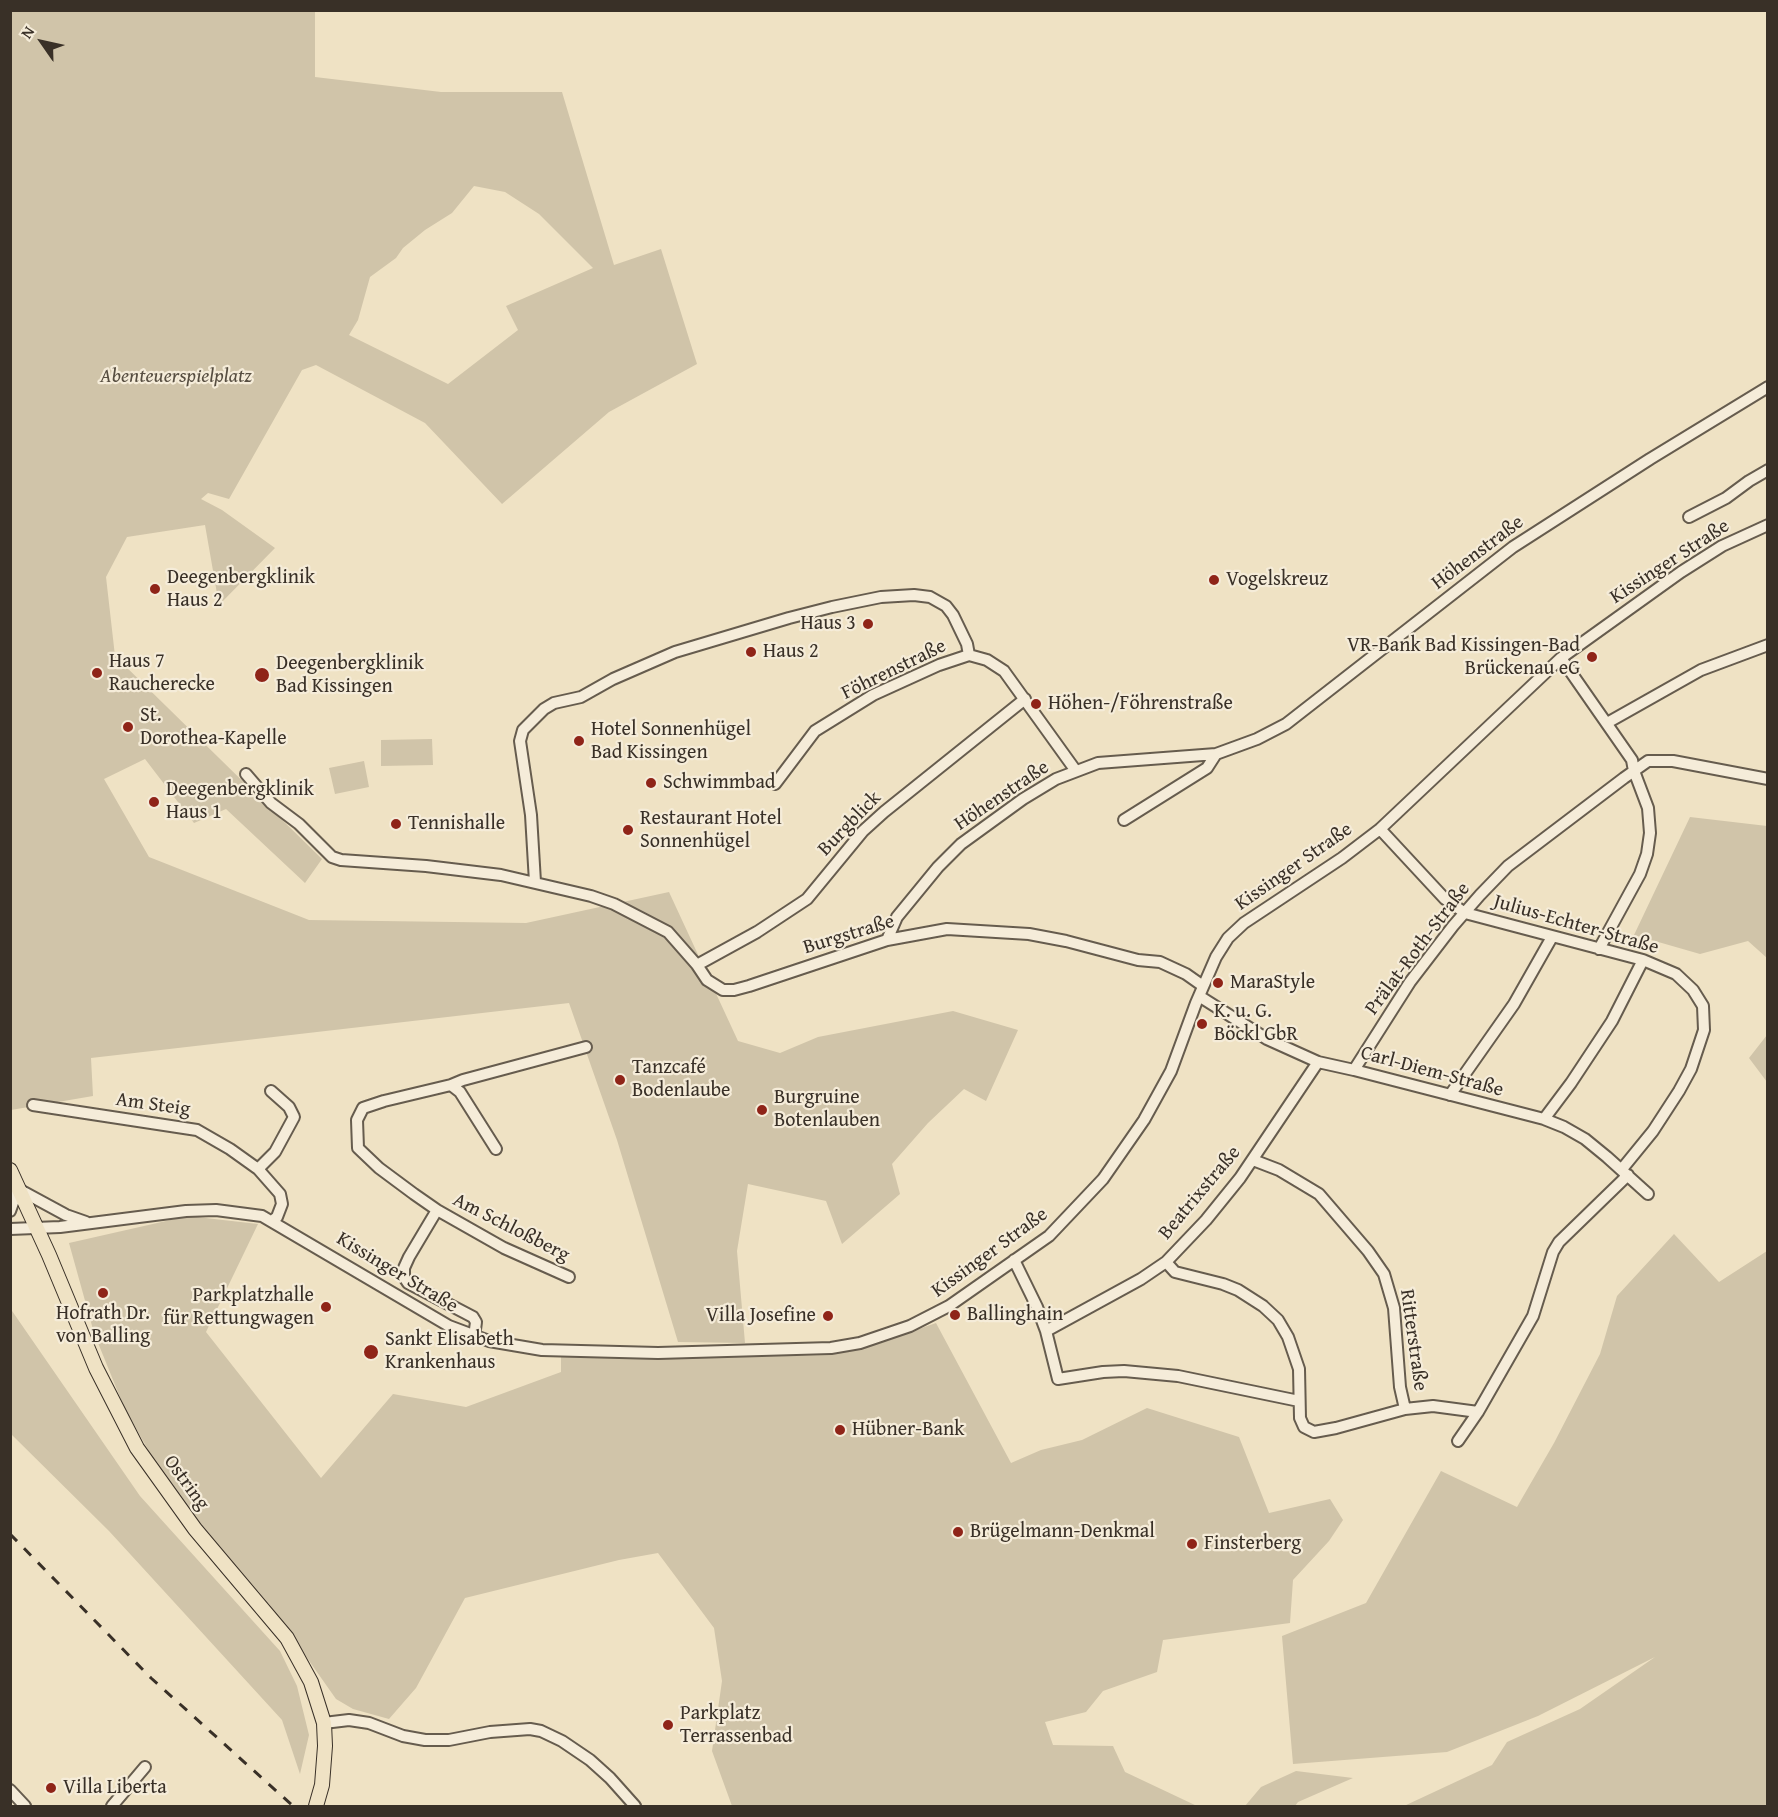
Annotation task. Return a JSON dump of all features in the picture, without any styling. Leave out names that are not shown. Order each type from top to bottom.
[{"type":"main road","name":"Ostring","points":[[10,1170],[96,1368],[137,1448],[195,1529],[287,1638],[311,1682],[324,1723],[325,1746],[322,1785],[316,1806]]},
{"type":"street","name":"Höhenstraße","points":[[887,940],[897,917],[938,867],[962,844],[1023,799],[1076,771],[1098,763],[1216,754],[1257,739],[1286,723],[1514,547],[1767,387]]},
{"type":"street","points":[[1689,516],[1726,498],[1767,470]]},
{"type":"street","name":"Kissinger Straße","points":[[10,1229],[60,1227],[186,1210],[216,1210],[252,1214],[273,1221],[449,1326],[489,1341],[542,1350],[658,1353],[831,1348],[860,1343],[927,1319],[1049,1236],[1090,1194],[1116,1162],[1144,1120],[1171,1071],[1216,957],[1228,938],[1244,922],[1342,858],[1380,829],[1561,658],[1722,546],[1767,525]]},
{"type":"street","points":[[535,882],[529,802],[520,741],[523,730],[544,709],[554,703],[581,697],[613,679],[675,652],[799,615],[881,597],[914,595],[930,597],[946,606],[967,644],[969,655]]},
{"type":"street","points":[[1607,723],[1701,670],[1767,645]]},
{"type":"street","name":"Föhrenstraße","points":[[775,784],[815,731],[873,695],[939,665],[969,655],[987,660],[1004,670],[1076,771]]},
{"type":"street","points":[[1561,658],[1632,760],[1648,808],[1650,833],[1647,854],[1640,874],[1599,949]]},
{"type":"street","name":"Burgblick","points":[[697,965],[757,932],[807,899],[863,831],[877,818],[1025,699]]},
{"type":"street","name":"Höhenstraße","points":[[1124,820],[1207,768],[1216,754]]},
{"type":"street","name":"Prälat-Roth-Straße","points":[[1354,1070],[1410,982],[1465,913],[1509,866],[1648,761],[1673,761],[1767,779]]},
{"type":"street","name":"Burgstraße","points":[[246,774],[325,852],[341,860],[426,866],[501,875],[591,896],[614,904],[668,932],[707,980],[723,990],[734,990],[887,940],[947,929],[1029,934],[1138,960],[1160,963],[1186,974],[1201,991]]},
{"type":"street","name":"Julius-Echter-Straße","points":[[1380,829],[1445,899],[1465,913],[1643,960],[1676,975],[1693,990],[1703,1006],[1704,1030],[1691,1069],[1679,1091],[1625,1172],[1559,1242],[1553,1252],[1533,1316],[1478,1412],[1458,1441]]},
{"type":"street","points":[[1450,1095],[1514,1004],[1552,937]]},
{"type":"street","points":[[1544,1119],[1612,1021],[1643,960]]},
{"type":"street","name":"Carl-Diem-Straße","points":[[1201,991],[1267,1039],[1318,1062],[1544,1119],[1564,1127],[1585,1140],[1648,1194]]},
{"type":"street","name":"Am Schloßberg","points":[[569,1278],[504,1248],[437,1210],[363,1154],[358,1148],[357,1120],[363,1108],[586,1047]]},
{"type":"street","name":"Beatrixstraße","points":[[1046,1331],[1166,1262],[1206,1221],[1253,1160],[1318,1062]]},
{"type":"street","points":[[451,1085],[460,1092],[496,1149]]},
{"type":"street","points":[[258,1169],[275,1152],[294,1117],[289,1107],[271,1091]]},
{"type":"street","name":"Am Steig","points":[[33,1105],[197,1130],[258,1169],[280,1194],[282,1204],[273,1221]]},
{"type":"street","name":"Ritterstraße","points":[[1253,1160],[1279,1170],[1319,1194],[1368,1251],[1384,1274],[1394,1308],[1400,1387],[1405,1409]]},
{"type":"street","points":[[10,1211],[18,1189],[86,1223]]},
{"type":"street","name":"Am Schloßberg","points":[[437,1210],[409,1257],[404,1268],[404,1276],[408,1283],[473,1317],[476,1322],[474,1337]]},
{"type":"street","points":[[1014,1260],[1037,1306],[1059,1379],[1104,1372],[1135,1372],[1178,1376],[1299,1401]]},
{"type":"street","points":[[1166,1262],[1175,1272],[1238,1290],[1263,1306],[1278,1320],[1288,1337],[1299,1369],[1300,1418],[1304,1427],[1314,1432],[1405,1409],[1433,1406],[1478,1412]]},
{"type":"street","points":[[324,1723],[349,1720],[369,1723],[403,1736],[425,1740],[449,1740],[490,1732],[541,1731],[562,1741],[590,1760],[636,1806]]},
{"type":"street","points":[[112,1806],[146,1767]]},
{"type":"street","points":[[10,1790],[25,1806]]},
{"type":"green space","name":"Abenteuerspielplatz","points":[[11,11],[315,11],[315,77],[441,92],[562,92],[614,265],[661,249],[697,364],[609,412],[502,504],[425,423],[316,365],[302,370],[229,499],[208,493],[201,499],[222,510],[275,548],[219,605],[205,525],[127,537],[106,577],[115,656],[322,859],[305,883],[226,809],[194,823],[145,759],[104,779],[149,857],[309,920],[526,923],[669,892],[738,1041],[780,1053],[818,1037],[953,1011],[1018,1030],[986,1101],[964,1089],[928,1123],[892,1164],[900,1194],[842,1244],[826,1201],[748,1184],[737,1251],[745,1343],[678,1342],[617,1140],[569,1003],[91,1058],[93,1096],[11,1110]],"holes":[[[474,186],[505,192],[539,214],[593,268],[506,306],[518,330],[448,384],[349,335],[358,320],[370,277],[396,258],[403,248],[425,230],[452,213]]]},
{"type":"green space","points":[[432,739],[433,765],[381,766],[381,740]]},
{"type":"green space","points":[[364,761],[369,787],[335,794],[329,768]]},
{"type":"green space","points":[[1690,817],[1767,826],[1767,958],[1748,941],[1700,954],[1634,935]]},
{"type":"green space","points":[[1767,1035],[1767,1082],[1749,1058]]},
{"type":"green space","points":[[188,1216],[258,1224],[206,1332],[321,1478],[393,1394],[466,1407],[561,1372],[561,1357],[691,1358],[831,1355],[884,1341],[936,1323],[1011,1463],[1041,1450],[1082,1440],[1147,1408],[1239,1437],[1269,1513],[1330,1499],[1343,1520],[1329,1541],[1293,1580],[1290,1623],[1163,1640],[1157,1672],[1103,1691],[1086,1712],[1045,1722],[1053,1745],[1113,1746],[1125,1772],[1197,1806],[732,1806],[712,1751],[722,1681],[714,1628],[658,1553],[619,1560],[465,1598],[416,1688],[389,1719],[353,1709],[336,1699],[269,1604],[193,1515],[151,1455],[124,1407],[94,1333],[69,1243]]},
{"type":"green space","points":[[1674,1234],[1719,1282],[1767,1251],[1767,1806],[1404,1806],[1492,1765],[1507,1742],[1580,1709],[1655,1657],[1538,1716],[1447,1752],[1293,1764],[1282,1636],[1366,1603],[1441,1471],[1517,1507],[1554,1443],[1600,1354],[1617,1296]]},
{"type":"green space","points":[[10,1308],[140,1496],[280,1651],[297,1686],[309,1735],[300,1774],[282,1720],[109,1531],[11,1434]]},
{"type":"green space","points":[[1296,1771],[1353,1778],[1298,1802],[1295,1806],[1245,1806],[1261,1787]]},
{"type":"railway","points":[[10,1534],[151,1678],[293,1806]]},
{"type":"place","name":"Vogelskreuz","points":[[1214,580]]},
{"type":"place","name":"Deegenbergklinik Haus 2","points":[[155,589]]},
{"type":"place","name":"Haus 3","points":[[868,624]]},
{"type":"place","name":"Haus 2","points":[[751,652]]},
{"type":"place","name":"VR-Bank Bad Kissingen-Bad Brückenau eG","points":[[1592,657]]},
{"type":"place","name":"Haus 7 Raucherecke","points":[[97,673]]},
{"type":"place","name":"Deegenbergklinik Bad Kissingen","points":[[262,675]]},
{"type":"place","name":"Höhen-/Föhrenstraße","points":[[1036,704]]},
{"type":"place","name":"St. Dorothea-Kapelle","points":[[128,727]]},
{"type":"place","name":"Hotel Sonnenhügel Bad Kissingen","points":[[579,741]]},
{"type":"place","name":"Schwimmbad","points":[[651,783]]},
{"type":"place","name":"Deegenbergklinik Haus 1","points":[[154,802]]},
{"type":"place","name":"Tennishalle","points":[[396,824]]},
{"type":"place","name":"Restaurant Hotel Sonnenhügel","points":[[628,830]]},
{"type":"place","name":"MaraStyle","points":[[1218,983]]},
{"type":"place","name":"K. u. G. Böckl GbR","points":[[1202,1024]]},
{"type":"place","name":"Tanzcafé Bodenlaube","points":[[620,1080]]},
{"type":"place","name":"Burgruine Botenlauben","points":[[762,1110]]},
{"type":"place","name":"Hofrath Dr. von Balling","points":[[103,1293]]},
{"type":"place","name":"Parkplatzhalle für Rettungwagen","points":[[326,1307]]},
{"type":"place","name":"Ballinghain","points":[[955,1315]]},
{"type":"place","name":"Villa Josefine","points":[[828,1316]]},
{"type":"place","name":"Sankt Elisabeth Krankenhaus","points":[[371,1352]]},
{"type":"place","name":"Hübner-Bank","points":[[840,1430]]},
{"type":"place","name":"Brügelmann-Denkmal","points":[[958,1532]]},
{"type":"place","name":"Finsterberg","points":[[1192,1544]]},
{"type":"place","name":"Parkplatz Terrassenbad","points":[[668,1725]]},
{"type":"place","name":"Villa Liberta","points":[[51,1788]]}]
